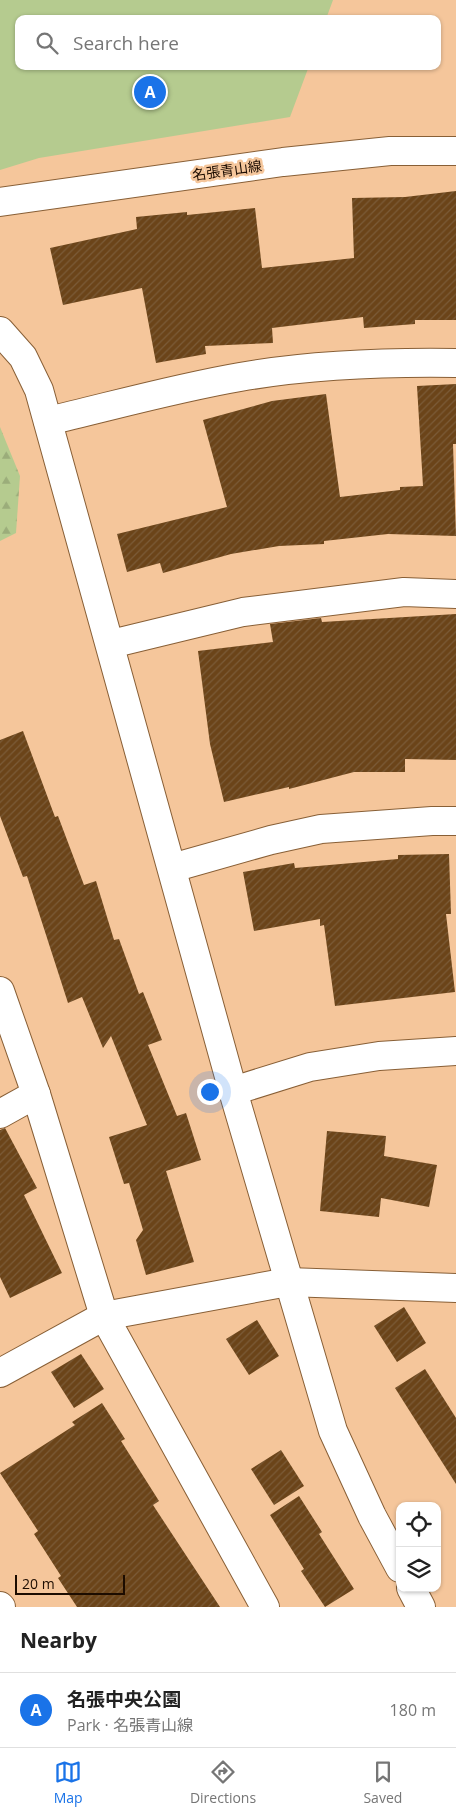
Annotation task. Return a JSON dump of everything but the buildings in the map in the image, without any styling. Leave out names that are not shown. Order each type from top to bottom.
[{"type":"street","name":"名張青山線","points":[[0,202],[283,162],[390,152],[456,151]]},
{"type":"street","points":[[0,331],[23,357],[39,390],[233,1091],[333,1431],[372,1516],[396,1561]]},
{"type":"street","points":[[48,421],[240,377],[312,368],[456,363]]},
{"type":"street","points":[[110,644],[243,612],[404,592],[456,594]]},
{"type":"street","points":[[172,868],[271,840],[321,829],[456,821]]},
{"type":"street","points":[[0,991],[36,1094],[104,1316],[265,1607]]},
{"type":"street","points":[[233,1091],[310,1067],[379,1056],[456,1051]]},
{"type":"street","points":[[0,1114],[36,1094]]},
{"type":"street","points":[[0,1374],[104,1316],[288,1282],[456,1288]]},
{"type":"street","points":[[413,1592],[421,1607]]},
{"type":"green space","points":[[0,0],[333,0],[327,15],[15,15],[15,70],[308,70],[290,117],[39,158],[0,170]]},
{"type":"green space","points":[[0,427],[20,476],[16,533],[0,541]]},
{"type":"place","name":"名張中央公園","points":[[150,92]]}]
